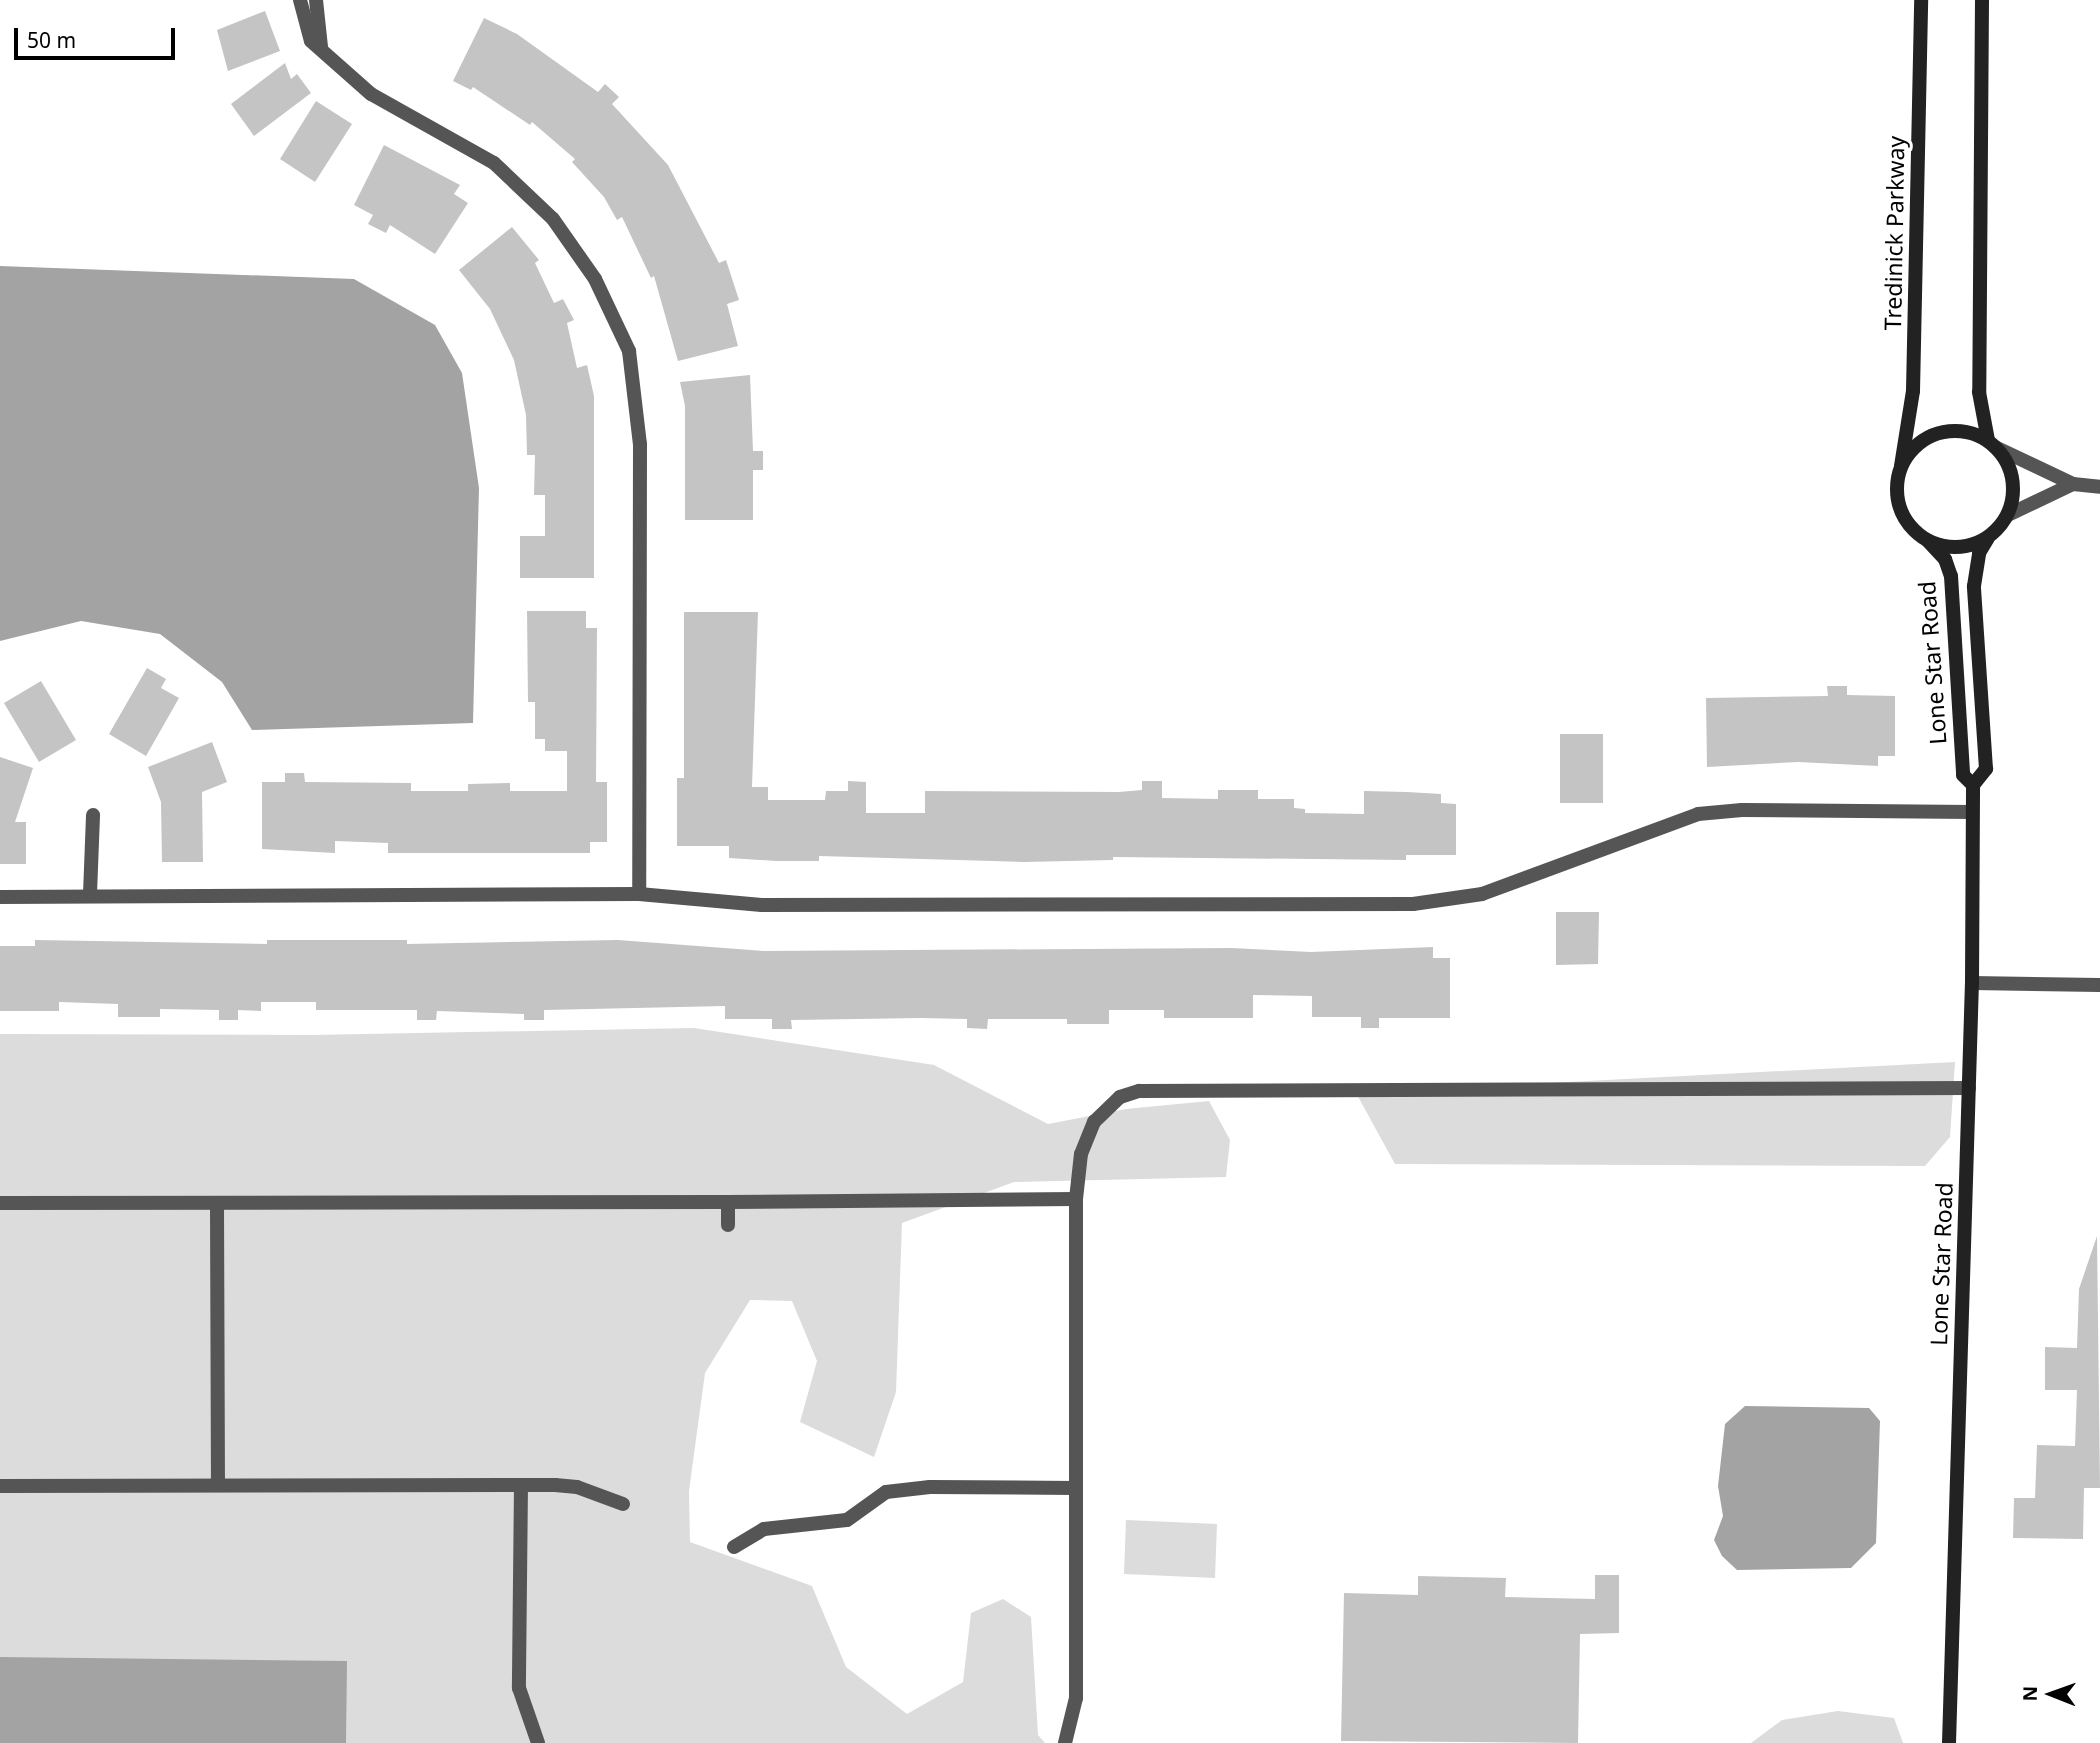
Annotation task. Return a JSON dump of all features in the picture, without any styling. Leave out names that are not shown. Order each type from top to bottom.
[{"type":"street","points":[[300,0],[311,41],[321,47],[370,94],[494,163],[553,219],[595,279],[629,351],[640,444],[639,894]]},
{"type":"street","points":[[316,0],[321,47]]},
{"type":"street","name":"Tredinick Parkway","points":[[1901,466],[1913,391],[1921,0]]},
{"type":"street","points":[[1982,0],[1979,392],[1991,444],[2011,471],[2014,486],[2008,515]]},
{"type":"street","points":[[2073,484],[2008,515],[1988,538],[1958,547],[1928,541],[1906,519],[1899,505],[1901,466],[1916,446],[1938,433],[1972,433],[2073,484],[2100,487]]},
{"type":"street","name":"Lone Star Road","points":[[1949,1743],[1972,983],[1973,785],[1986,769],[1974,586],[1979,553],[1988,538]]},
{"type":"street","name":"Lone Star Road","points":[[1928,541],[1945,559],[1951,576],[1963,775],[1973,785]]},
{"type":"street","points":[[0,897],[90,894],[639,894],[762,905],[1413,904],[1482,894],[1698,814],[1742,810],[1972,812]]},
{"type":"street","points":[[90,894],[93,815]]},
{"type":"street","points":[[1972,983],[2100,985]]},
{"type":"street","points":[[1065,1743],[1076,1698],[1076,1199],[1081,1154],[1094,1122],[1120,1097],[1139,1091],[1969,1088]]},
{"type":"street","points":[[0,1203],[218,1205],[1076,1199]]},
{"type":"street","points":[[728,1202],[728,1225]]},
{"type":"street","points":[[218,1205],[218,1485]]},
{"type":"street","points":[[520,1485],[519,1688],[538,1743]]},
{"type":"street","points":[[0,1486],[520,1485],[577,1487],[623,1504]]},
{"type":"street","points":[[734,1547],[764,1529],[847,1520],[886,1492],[930,1486],[1075,1488]]},
{"type":"shaded area","points":[[0,266],[354,279],[435,325],[462,373],[479,488],[473,723],[252,730],[222,682],[160,634],[81,621],[0,641]]},
{"type":"shaded area","points":[[694,1028],[934,1065],[1048,1124],[1126,1109],[1209,1101],[1230,1140],[1226,1177],[1014,1182],[902,1223],[896,1392],[874,1457],[800,1422],[817,1361],[792,1301],[750,1300],[705,1373],[689,1491],[690,1542],[812,1586],[846,1667],[907,1714],[963,1682],[971,1613],[1003,1599],[1031,1617],[1038,1735],[1045,1743],[0,1743],[0,1034],[311,1035]]},
{"type":"shaded area","points":[[1955,1062],[1950,1137],[1925,1166],[1395,1164],[1356,1093]]},
{"type":"shaded area","points":[[1745,1406],[1869,1408],[1880,1421],[1876,1543],[1851,1568],[1737,1570],[1722,1556],[1714,1540],[1723,1516],[1718,1486],[1725,1424]]},
{"type":"shaded area","points":[[1126,1520],[1217,1524],[1215,1578],[1124,1574]]},
{"type":"shaded area","points":[[0,1657],[347,1661],[346,1743],[0,1743]]},
{"type":"shaded area","points":[[1838,1711],[1894,1718],[1903,1743],[1751,1743],[1782,1720]]},
{"type":"building","points":[[265,11],[280,51],[228,71],[217,30]]},
{"type":"building","points":[[484,18],[517,34],[598,92],[605,84],[619,97],[612,104],[668,165],[719,263],[726,260],[739,300],[727,304],[738,346],[678,361],[654,276],[651,278],[622,217],[617,220],[604,197],[572,162],[575,159],[532,122],[530,125],[473,87],[471,90],[453,81]]},
{"type":"building","points":[[285,63],[291,79],[297,74],[311,93],[254,136],[231,104]]},
{"type":"building","points":[[316,101],[352,124],[315,182],[280,159]]},
{"type":"building","points":[[384,145],[460,185],[454,194],[468,203],[435,254],[390,225],[386,233],[368,224],[373,215],[354,205]]},
{"type":"building","points":[[512,227],[539,260],[535,263],[554,303],[563,299],[574,320],[567,323],[577,368],[587,365],[594,396],[594,578],[520,578],[520,536],[545,536],[545,495],[534,495],[535,455],[527,455],[526,415],[514,360],[490,309],[459,270]]},
{"type":"building","points":[[750,375],[753,451],[763,451],[763,470],[753,470],[753,520],[685,520],[685,406],[680,382]]},
{"type":"building","points":[[527,611],[586,611],[586,628],[597,628],[596,782],[607,782],[607,842],[590,842],[590,853],[388,853],[388,843],[335,841],[335,853],[262,849],[262,782],[285,782],[285,773],[304,773],[305,782],[411,783],[411,791],[468,791],[468,784],[510,783],[510,791],[567,791],[567,751],[545,751],[545,739],[535,739],[535,702],[528,702]]},
{"type":"building","points":[[684,612],[758,612],[752,787],[768,787],[768,800],[825,800],[826,791],[848,791],[848,781],[866,782],[866,813],[925,813],[925,791],[1119,792],[1142,790],[1142,781],[1162,781],[1162,798],[1218,799],[1218,790],[1258,790],[1258,799],[1294,799],[1294,808],[1305,809],[1305,813],[1364,814],[1364,791],[1441,794],[1441,803],[1456,804],[1456,855],[1406,855],[1406,860],[1113,857],[1113,860],[1023,862],[819,856],[819,861],[776,861],[729,858],[729,846],[677,846],[677,778],[684,778]]},
{"type":"building","points":[[147,668],[166,679],[161,688],[179,698],[146,756],[109,734]]},
{"type":"building","points":[[41,681],[76,740],[39,762],[4,703]]},
{"type":"building","points":[[1827,686],[1847,686],[1847,695],[1895,696],[1895,756],[1878,756],[1878,766],[1798,762],[1707,767],[1706,698],[1828,696]]},
{"type":"building","points":[[1560,734],[1603,734],[1603,803],[1560,803]]},
{"type":"building","points":[[212,742],[227,782],[202,792],[203,862],[162,862],[161,802],[148,767]]},
{"type":"building","points":[[0,757],[33,768],[15,822],[26,822],[26,864],[0,864]]},
{"type":"building","points":[[1556,912],[1599,912],[1598,964],[1556,965]]},
{"type":"building","points":[[35,940],[267,944],[267,940],[407,940],[407,944],[618,940],[764,951],[1231,948],[1311,952],[1433,947],[1433,958],[1450,958],[1450,1018],[1379,1018],[1379,1028],[1361,1028],[1361,1017],[1312,1017],[1312,996],[1253,995],[1253,1018],[1164,1018],[1164,1010],[1109,1010],[1109,1024],[1067,1024],[1067,1019],[988,1019],[987,1029],[967,1028],[967,1019],[921,1018],[791,1020],[792,1029],[772,1029],[772,1019],[725,1019],[725,1006],[544,1010],[544,1020],[524,1020],[524,1014],[437,1011],[436,1020],[417,1020],[417,1010],[316,1010],[316,1002],[261,1002],[261,1011],[238,1010],[238,1020],[219,1020],[219,1010],[160,1009],[160,1017],[118,1017],[118,1004],[59,1002],[59,1011],[0,1011],[0,946],[35,946]]},
{"type":"building","points":[[2097,1236],[2100,1488],[2084,1488],[2083,1539],[2013,1538],[2014,1498],[2035,1498],[2037,1445],[2075,1446],[2077,1390],[2045,1390],[2045,1347],[2077,1348],[2079,1289]]},
{"type":"building","points":[[1595,1575],[1619,1575],[1619,1633],[1580,1634],[1578,1743],[1341,1741],[1344,1593],[1418,1595],[1418,1576],[1506,1578],[1505,1597],[1595,1599]]}]
